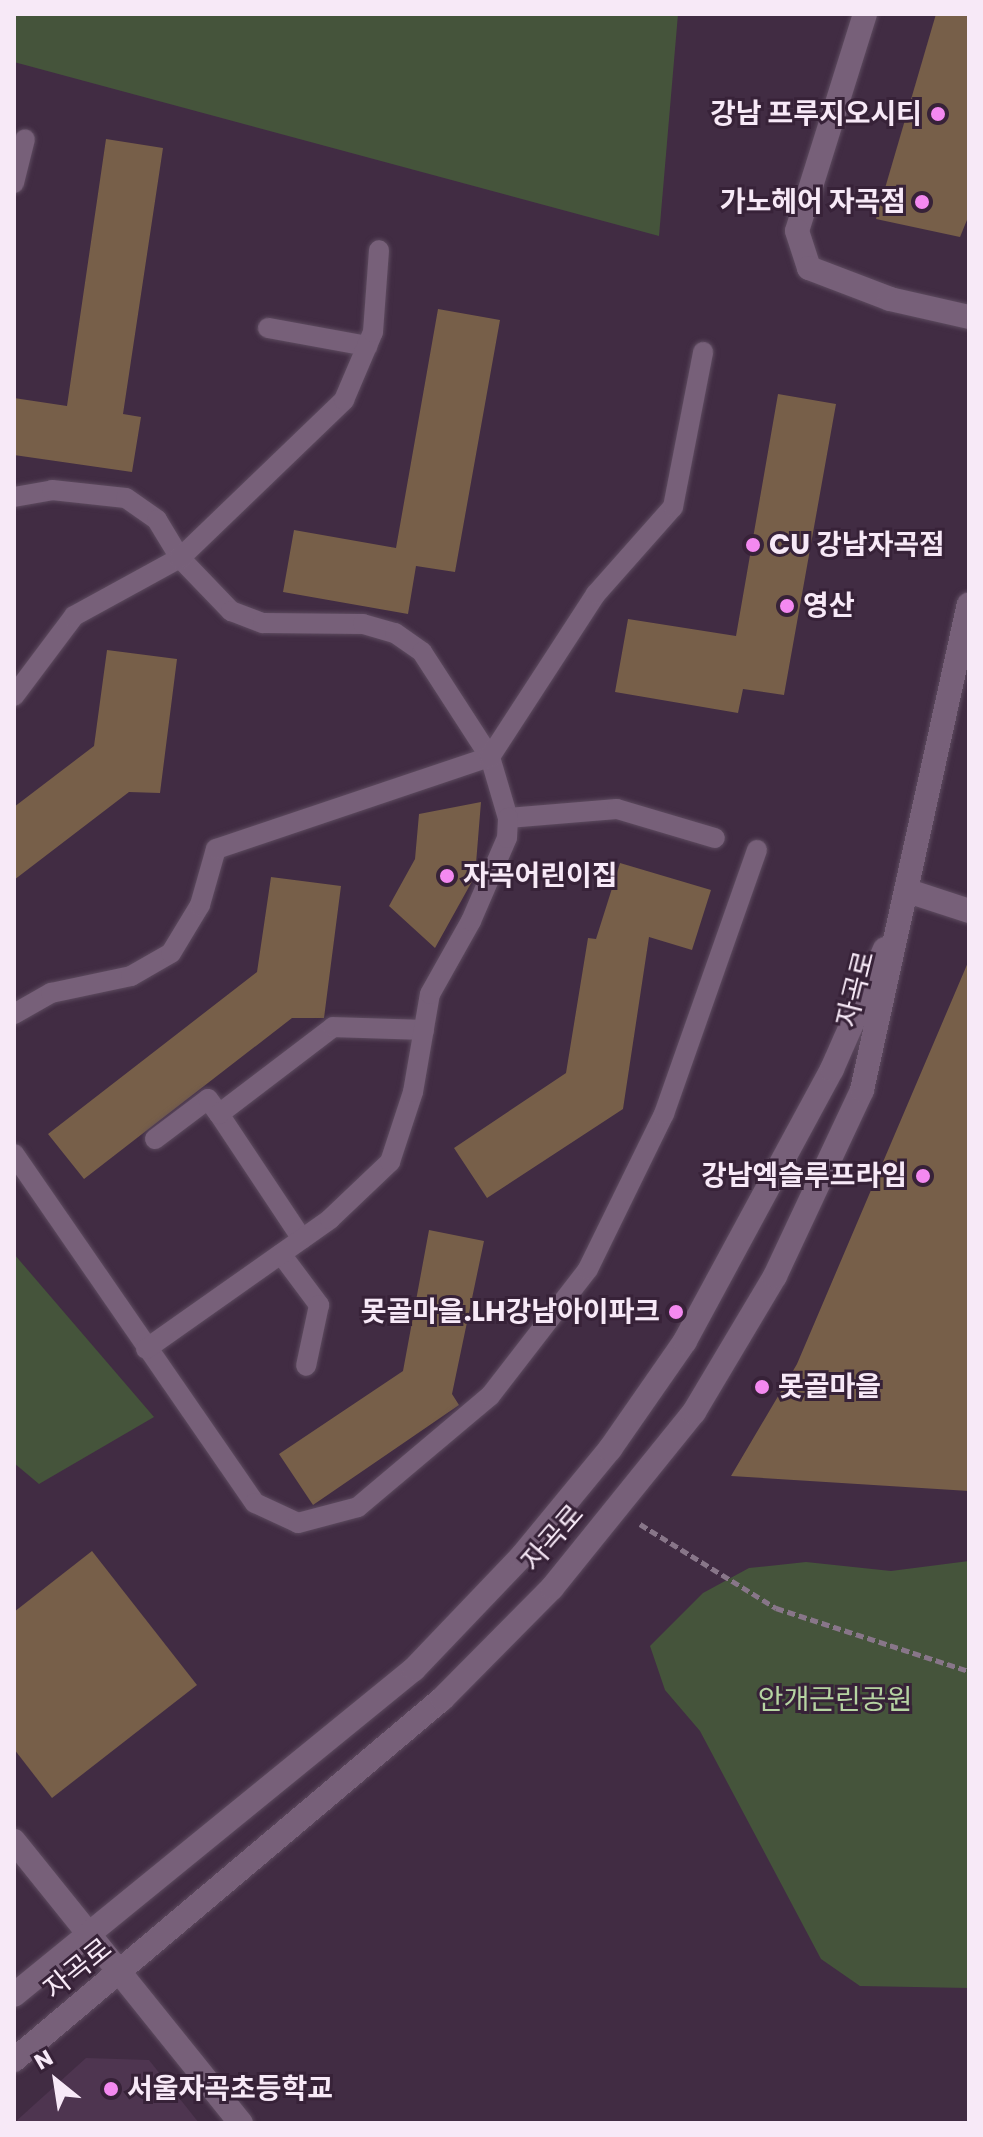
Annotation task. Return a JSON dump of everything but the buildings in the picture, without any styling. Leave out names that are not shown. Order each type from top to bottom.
[{"type":"main road","points":[[865,14],[797,231],[809,268],[890,299],[969,317]]},
{"type":"main road","name":"자곡로","points":[[14,2060],[121,1974],[442,1699],[552,1588],[694,1412],[782,1262],[862,1090],[911,892],[969,605]]},
{"type":"main road","points":[[911,892],[969,911]]},
{"type":"main road","name":"자곡로","points":[[14,1995],[414,1669],[521,1557],[610,1449],[685,1341],[817,1096],[911,892]]},
{"type":"main road","points":[[14,1841],[241,2123]]},
{"type":"lane","points":[[14,183],[25,139]]},
{"type":"lane","points":[[14,696],[74,616],[180,558],[344,400],[367,346],[379,250]]},
{"type":"lane","points":[[268,328],[367,346]]},
{"type":"lane","points":[[14,1014],[51,993],[131,976],[171,953],[200,905],[216,849],[490,757],[596,594],[673,507],[703,352]]},
{"type":"lane","points":[[14,497],[52,490],[126,498],[157,520],[180,558],[231,611],[263,623],[337,622],[395,633],[422,652],[490,757],[508,818],[507,838],[471,921],[430,994],[424,1030],[390,1162],[302,1239],[146,1349]]},
{"type":"lane","points":[[508,818],[617,809],[715,838]]},
{"type":"lane","points":[[14,1154],[255,1503],[298,1523],[358,1507],[490,1396],[588,1269],[664,1114],[757,850]]},
{"type":"lane","points":[[219,1114],[333,1027],[424,1030]]},
{"type":"lane","points":[[155,1139],[208,1099],[302,1239]]},
{"type":"lane","points":[[281,1254],[319,1305],[306,1366]]},
{"type":"path","points":[[617,1510],[776,1608],[969,1671]]},
{"type":"shaded area","name":"서울자곡초등학교","points":[[86,2058],[149,2060],[199,2123],[14,2123]]},
{"type":"green space","points":[[14,14],[678,14],[659,236],[14,62]]},
{"type":"green space","points":[[14,1254],[154,1417],[39,1484],[14,1463]]},
{"type":"green space","name":"안개근린공원","points":[[969,1561],[969,1988],[860,1986],[821,1959],[700,1731],[665,1690],[650,1646],[703,1593],[749,1568],[806,1562],[891,1571]]},
{"type":"place","name":"강남 프루지오시티","points":[[938,114]]},
{"type":"place","name":"가노헤어 자곡점","points":[[922,202]]},
{"type":"place","name":"CU 강남자곡점","points":[[753,545]]},
{"type":"place","name":"영산","points":[[787,606]]},
{"type":"place","name":"자곡어린이집","points":[[447,876]]},
{"type":"place","name":"강남엑슬루프라임","points":[[923,1176]]},
{"type":"place","name":"못골마을.LH강남아이파크","points":[[676,1312]]},
{"type":"place","name":"못골마을","points":[[762,1387]]},
{"type":"place","name":"서울자곡초등학교","points":[[111,2089]]}]
